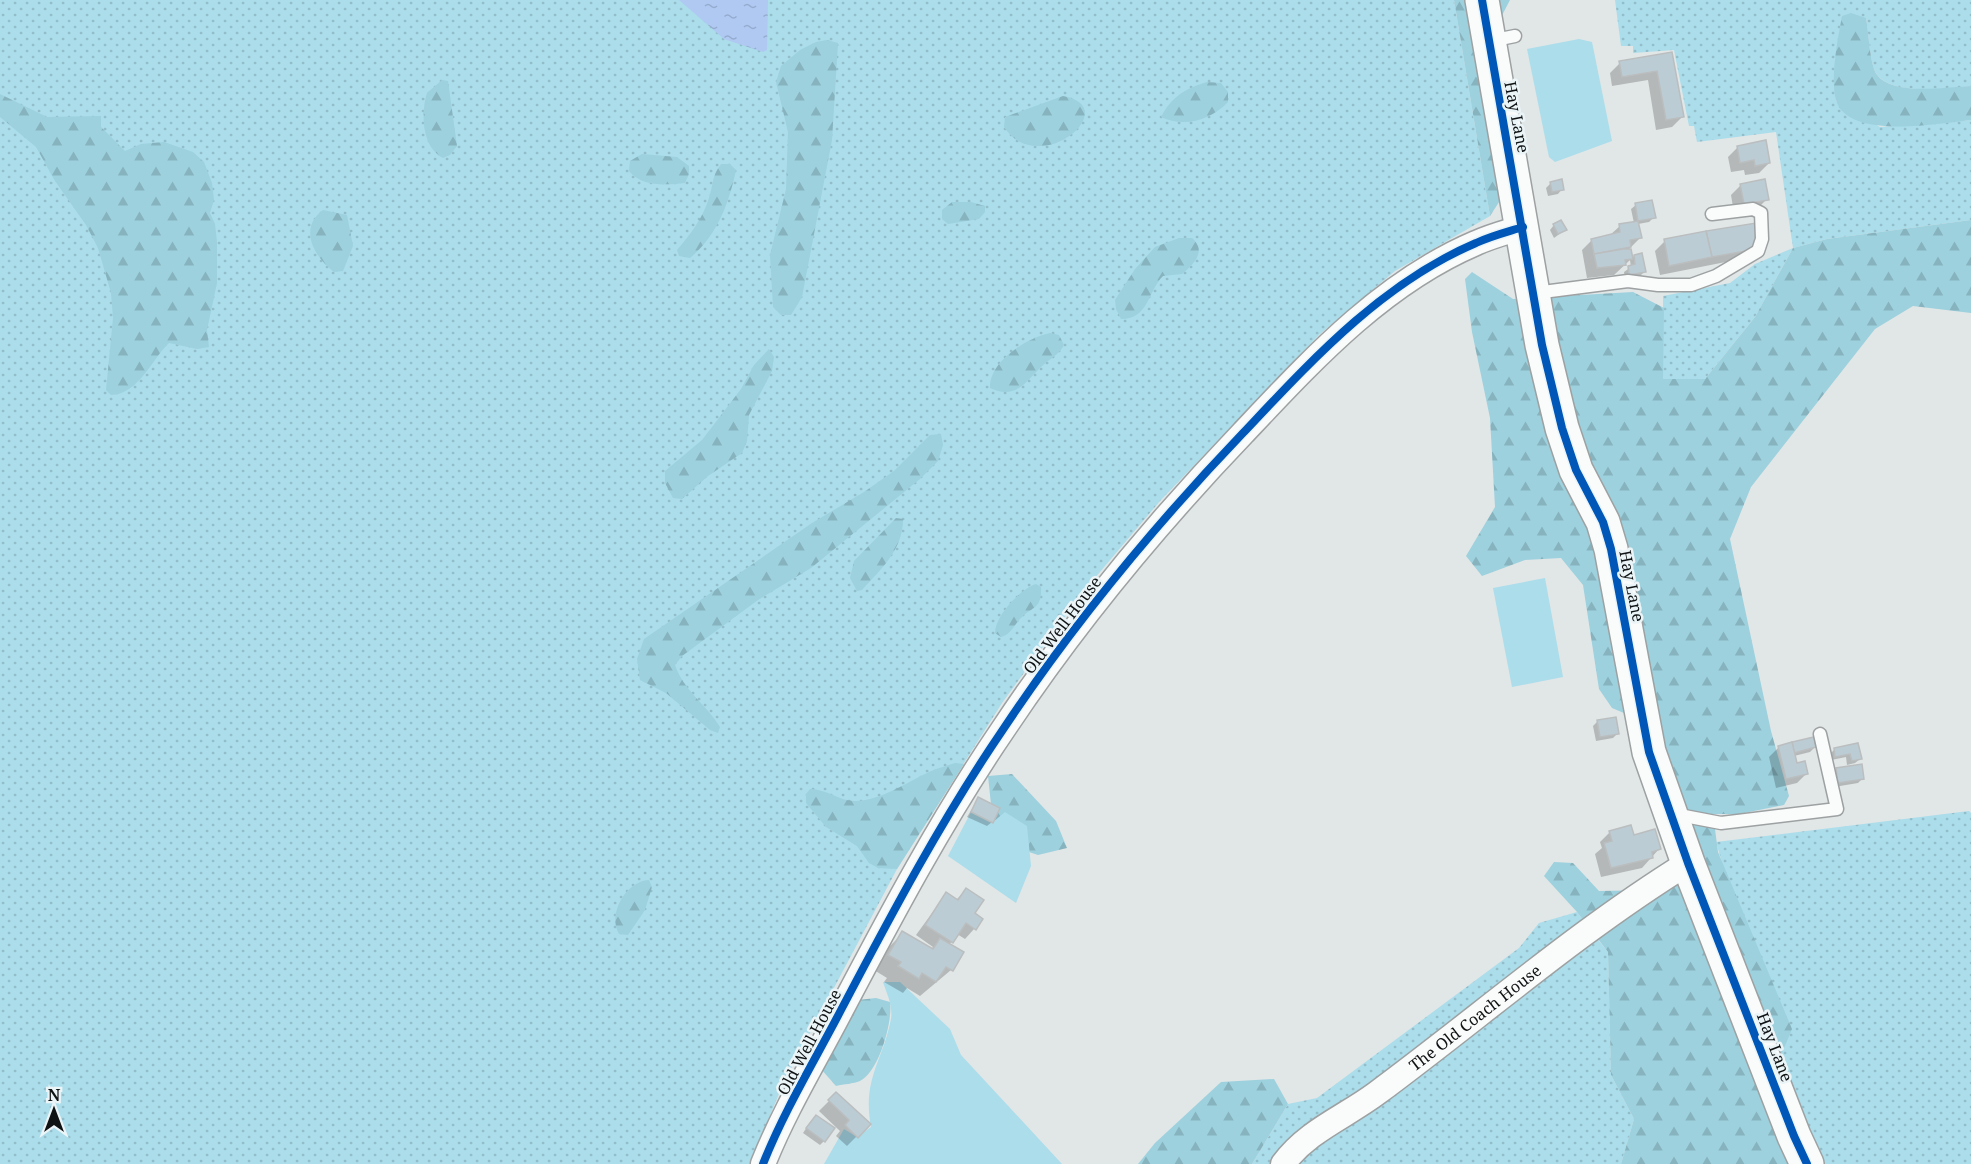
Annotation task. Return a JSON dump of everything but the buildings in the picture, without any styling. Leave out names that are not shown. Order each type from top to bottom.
[{"type":"street","name":"Hay Lane","points":[[1482,0],[1502,38],[1523,227],[1542,345],[1562,428],[1576,470],[1602,522],[1611,549],[1649,752],[1670,813],[1678,869],[1807,1164]]},
{"type":"street","name":"Old Well House","points":[[763,1164],[883,930],[958,800],[1001,731],[1123,565],[1184,494],[1307,364],[1350,325],[1392,291],[1433,264],[1477,242],[1523,227]]},
{"type":"street","name":"The Old Coach House","points":[[1283,1164],[1311,1135],[1375,1095],[1598,922],[1678,869]]},
{"type":"lane","points":[[1534,293],[1628,281],[1658,285],[1691,285],[1716,276],[1758,251],[1762,239],[1761,213],[1753,209],[1712,214]]},
{"type":"lane","points":[[1670,813],[1721,823],[1837,809],[1820,734]]},
{"type":"shaded area","points":[[0,0],[1454,0],[1490,216],[1395,271],[1320,334],[1160,501],[1083,592],[1002,703],[897,869],[783,1084],[750,1164],[0,1164]]},
{"type":"shaded area","points":[[1615,0],[1971,0],[1971,86],[1933,89],[1903,88],[1880,78],[1872,63],[1866,18],[1840,30],[1835,63],[1836,101],[1880,127],[1971,120],[1971,220],[1827,239],[1793,248],[1776,132],[1697,142],[1694,126],[1689,126],[1674,50],[1633,53],[1633,46],[1621,46]]},
{"type":"shaded area","points":[[1579,39],[1592,42],[1612,141],[1555,162],[1549,157],[1527,49]]},
{"type":"shaded area","points":[[1793,248],[1755,317],[1705,379],[1663,379],[1663,296],[1730,283],[1755,264]]},
{"type":"shaded area","points":[[1545,578],[1563,677],[1512,687],[1493,588]]},
{"type":"shaded area","points":[[1969,811],[1971,813],[1971,1164],[1823,1164],[1810,1138],[1778,1055],[1716,842]]},
{"type":"shaded area","points":[[971,812],[993,822],[1005,812],[1027,826],[1031,866],[1016,903],[948,856]]},
{"type":"shaded area","points":[[1577,912],[1585,922],[1272,1164],[1252,1164],[1288,1104],[1317,1098],[1519,948],[1539,923]]},
{"type":"shaded area","points":[[1595,936],[1608,952],[1611,1075],[1634,1119],[1621,1164],[1294,1164],[1302,1148]]},
{"type":"shaded area","points":[[883,982],[900,982],[950,1029],[961,1055],[1062,1164],[824,1164],[844,1129],[857,1137],[871,1127],[869,1096],[871,1083],[891,1019],[890,1005]]},
{"type":"green space","points":[[1454,0],[1510,0],[1499,21],[1501,199],[1490,216]]},
{"type":"green space","points":[[1851,13],[1866,18],[1872,63],[1880,78],[1890,84],[1917,89],[1971,86],[1971,120],[1918,126],[1876,125],[1858,121],[1844,113],[1836,100],[1834,69],[1842,16]]},
{"type":"green space","points":[[827,40],[838,43],[832,140],[802,297],[791,315],[781,315],[773,307],[770,255],[786,189],[788,132],[776,82],[781,66],[800,50],[816,42]]},
{"type":"green space","points":[[442,80],[448,81],[457,146],[450,155],[443,158],[430,146],[424,128],[427,93]]},
{"type":"green space","points":[[1207,82],[1221,83],[1228,92],[1228,102],[1221,108],[1205,118],[1188,122],[1161,117],[1169,104],[1180,94]]},
{"type":"green space","points":[[0,94],[47,117],[101,116],[101,127],[125,151],[141,144],[164,142],[193,152],[204,162],[212,183],[214,200],[210,213],[215,224],[217,242],[217,283],[207,330],[209,347],[197,349],[169,343],[144,375],[129,389],[111,395],[106,390],[113,318],[111,293],[98,248],[86,225],[55,181],[36,147],[0,117]]},
{"type":"green space","points":[[1063,96],[1080,103],[1085,113],[1081,125],[1070,136],[1054,143],[1037,146],[1019,141],[1004,127],[1005,117]]},
{"type":"green space","points":[[642,154],[677,157],[689,166],[689,174],[685,183],[654,184],[634,176],[629,171],[630,161]]},
{"type":"green space","points":[[721,164],[730,164],[736,170],[730,195],[715,229],[708,240],[690,258],[679,256],[677,250],[700,219],[709,198],[714,177]]},
{"type":"green space","points":[[952,202],[971,202],[985,206],[985,212],[979,219],[948,224],[942,219],[942,210]]},
{"type":"green space","points":[[323,210],[347,215],[353,246],[343,271],[334,272],[327,266],[315,251],[312,242],[311,225],[315,217]]},
{"type":"green space","points":[[1971,220],[1971,313],[1913,306],[1875,329],[1751,487],[1730,539],[1771,731],[1789,796],[1784,805],[1739,814],[1713,814],[1718,852],[1792,1029],[1782,1053],[1778,1055],[1792,1164],[1621,1164],[1634,1119],[1611,1075],[1608,952],[1577,912],[1544,876],[1554,862],[1573,863],[1599,891],[1657,890],[1691,854],[1650,724],[1612,708],[1599,689],[1583,585],[1561,558],[1525,560],[1482,576],[1466,556],[1495,507],[1490,418],[1472,332],[1465,279],[1472,272],[1513,299],[1633,292],[1664,308],[1663,379],[1705,379],[1755,317],[1793,248],[1827,239]]},
{"type":"green space","points":[[1179,238],[1192,238],[1196,243],[1199,252],[1194,262],[1182,274],[1163,276],[1142,310],[1130,318],[1121,319],[1115,300],[1135,269],[1155,247]]},
{"type":"green space","points":[[1050,333],[1059,335],[1064,345],[1059,352],[1019,388],[1006,392],[990,388],[991,378],[1002,360],[1021,345]]},
{"type":"green space","points":[[769,349],[774,357],[772,371],[749,415],[747,441],[742,453],[708,476],[682,499],[673,498],[665,483],[665,471],[702,440],[741,389],[754,365]]},
{"type":"green space","points":[[941,434],[943,445],[938,461],[920,479],[811,568],[758,600],[682,656],[675,665],[684,682],[720,727],[718,733],[710,730],[666,693],[640,680],[637,659],[644,639],[812,523],[894,471],[930,435]]},
{"type":"green space","points":[[896,518],[903,519],[895,550],[862,590],[857,591],[850,578],[854,561]]},
{"type":"green space","points":[[1036,584],[1041,587],[1039,603],[1008,633],[1001,637],[995,633],[1004,611],[1023,591]]},
{"type":"green space","points":[[955,763],[964,764],[897,869],[878,868],[869,863],[857,846],[826,827],[806,803],[806,794],[810,789],[855,801],[875,798],[932,771]]},
{"type":"green space","points":[[1012,774],[1056,821],[1067,848],[1038,855],[1029,852],[1026,826],[993,823],[988,776]]},
{"type":"green space","points":[[649,880],[652,887],[645,910],[628,935],[619,934],[615,917],[621,900],[633,886]]},
{"type":"green space","points":[[876,998],[890,1002],[887,1033],[879,1057],[867,1076],[860,1081],[836,1086],[821,1069],[858,1000]]},
{"type":"green space","points":[[1274,1079],[1288,1104],[1252,1164],[1138,1164],[1155,1143],[1221,1082]]},
{"type":"water","points":[[679,0],[768,0],[767,50],[763,52],[724,39]]},
{"type":"cycle path","points":[[1482,0],[1542,345],[1562,428],[1576,470],[1603,522],[1611,549],[1649,752],[1688,863],[1807,1164]]},
{"type":"cycle path","points":[[763,1164],[790,1105],[918,868],[959,798],[1057,652],[1146,540],[1295,378],[1379,301],[1442,260],[1499,234],[1523,227]]}]
